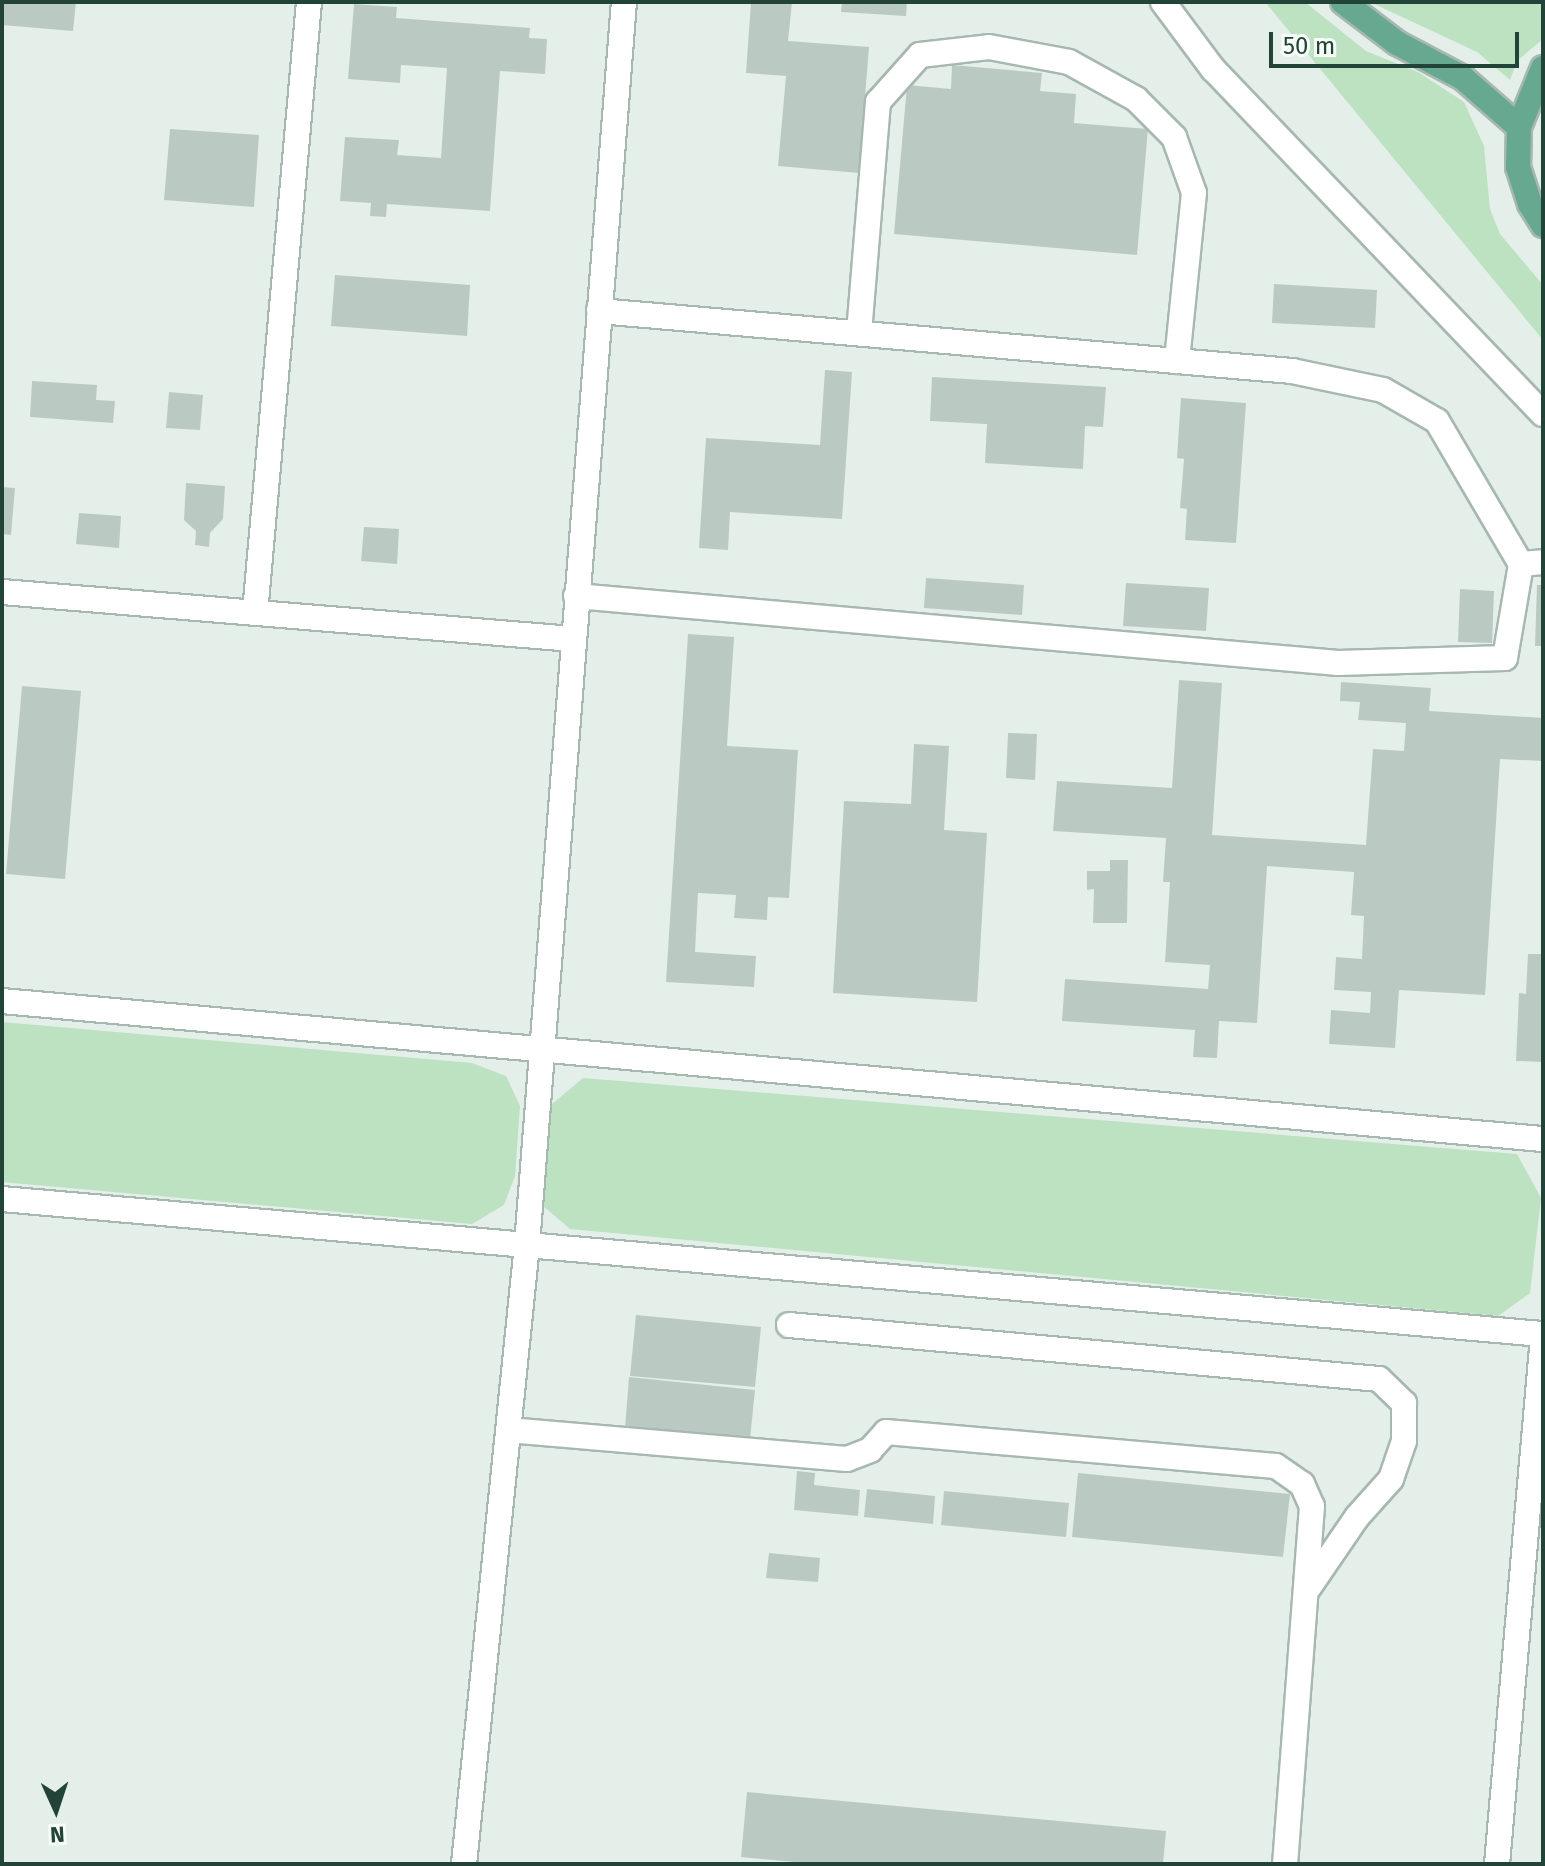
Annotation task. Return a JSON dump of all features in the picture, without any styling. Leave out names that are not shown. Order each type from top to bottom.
[{"type":"main road","points":[[1343,2],[1397,43],[1463,78],[1519,127]]},
{"type":"main road","points":[[1543,68],[1519,127],[1518,167],[1530,204],[1543,225]]},
{"type":"lane","points":[[255,613],[309,2]]},
{"type":"lane","points":[[464,1864],[527,1245],[624,2]]},
{"type":"lane","points":[[1163,2],[1213,69],[1543,414]]},
{"type":"lane","points":[[859,333],[878,102],[920,55],[989,47],[1069,62],[1136,99],[1174,137],[1194,193],[1177,361]]},
{"type":"lane","points":[[576,596],[1338,663],[1505,658],[1532,563],[1437,421],[1383,390],[1292,371],[599,311]]},
{"type":"lane","points":[[2,592],[573,639]]},
{"type":"lane","points":[[2,1001],[1543,1139]]},
{"type":"lane","points":[[2,1199],[1543,1335],[1497,1864]]},
{"type":"lane","points":[[789,1325],[1379,1379],[1404,1403],[1404,1441],[1391,1479],[1357,1517],[1308,1589]]},
{"type":"lane","points":[[508,1430],[847,1459],[870,1450],[886,1432],[1276,1466],[1302,1484],[1312,1506],[1285,1864]]},
{"type":"green space","points":[[1265,2],[1305,2],[1366,51],[1418,72],[1464,102],[1484,146],[1490,209],[1500,234],[1543,285],[1543,340]]},
{"type":"green space","points":[[1370,2],[1543,2],[1543,39],[1517,61],[1510,80],[1477,52]]},
{"type":"green space","points":[[2,1022],[472,1063],[506,1076],[520,1106],[515,1176],[504,1205],[472,1224],[2,1182]]},
{"type":"green space","points":[[583,1078],[1517,1154],[1541,1198],[1530,1293],[1498,1316],[570,1229],[543,1206],[552,1104]]},
{"type":"building","points":[[2,2],[76,2],[73,31],[2,25]]},
{"type":"building","points":[[751,2],[792,2],[788,41],[869,47],[859,173],[778,166],[786,76],[746,73]]},
{"type":"building","points":[[842,2],[907,2],[906,16],[841,12]]},
{"type":"building","points":[[354,4],[397,7],[396,18],[530,28],[529,38],[547,39],[545,74],[500,71],[490,211],[387,204],[386,217],[370,216],[371,203],[340,201],[345,137],[399,140],[397,155],[441,158],[447,68],[401,65],[400,83],[348,79]]},
{"type":"building","points":[[952,65],[1042,73],[1040,91],[1076,94],[1074,123],[1148,129],[1137,255],[894,234],[907,85],[951,89]]},
{"type":"building","points":[[170,129],[259,135],[254,207],[164,200]]},
{"type":"building","points":[[335,275],[470,285],[467,336],[331,326]]},
{"type":"building","points":[[1274,284],[1377,290],[1375,328],[1272,323]]},
{"type":"building","points":[[825,370],[852,372],[842,519],[730,512],[728,550],[699,548],[706,438],[820,445]]},
{"type":"building","points":[[932,377],[1106,387],[1103,427],[1085,426],[1083,469],[985,463],[987,424],[930,421]]},
{"type":"building","points":[[32,381],[97,385],[96,400],[115,401],[113,423],[30,417]]},
{"type":"building","points":[[169,392],[203,395],[200,430],[166,428]]},
{"type":"building","points":[[1181,398],[1246,403],[1236,543],[1185,540],[1187,509],[1180,508],[1184,459],[1177,458]]},
{"type":"building","points":[[186,483],[225,486],[223,519],[210,533],[209,547],[195,545],[196,531],[184,520]]},
{"type":"building","points":[[2,487],[15,488],[11,535],[2,534]]},
{"type":"building","points":[[79,513],[121,516],[119,548],[76,544]]},
{"type":"building","points":[[364,527],[399,529],[397,564],[361,561]]},
{"type":"building","points":[[926,578],[1024,585],[1022,615],[924,608]]},
{"type":"building","points":[[1126,583],[1209,588],[1206,631],[1123,626]]},
{"type":"building","points":[[1537,585],[1543,585],[1543,646],[1535,646]]},
{"type":"building","points":[[1460,589],[1494,591],[1492,643],[1458,642]]},
{"type":"building","points":[[688,634],[734,637],[727,746],[798,750],[789,898],[768,897],[767,920],[734,918],[736,895],[698,893],[695,952],[756,956],[754,987],[666,982]]},
{"type":"building","points":[[1179,680],[1222,683],[1212,835],[1366,845],[1373,749],[1404,751],[1406,723],[1358,720],[1360,702],[1340,701],[1341,682],[1431,688],[1429,711],[1543,718],[1543,761],[1500,759],[1485,995],[1399,990],[1395,1048],[1329,1044],[1331,1010],[1370,1013],[1371,992],[1334,990],[1336,957],[1362,959],[1364,916],[1351,915],[1354,872],[1267,866],[1257,1023],[1219,1021],[1217,1058],[1193,1057],[1195,1030],[1062,1021],[1065,979],[1208,989],[1210,965],[1165,962],[1170,882],[1163,882],[1166,838],[1053,831],[1057,781],[1172,788]]},
{"type":"building","points":[[22,686],[81,691],[65,879],[6,874]]},
{"type":"building","points":[[1008,733],[1037,734],[1035,780],[1006,778]]},
{"type":"building","points":[[914,744],[949,746],[944,830],[987,833],[977,1002],[833,993],[844,801],[911,804]]},
{"type":"building","points":[[1110,860],[1128,860],[1127,923],[1093,923],[1094,889],[1087,890],[1087,871],[1110,871]]},
{"type":"building","points":[[1528,954],[1543,954],[1543,1062],[1516,1061],[1519,993],[1526,994]]},
{"type":"building","points":[[636,1315],[761,1327],[755,1387],[630,1376]]},
{"type":"building","points":[[629,1377],[755,1390],[750,1439],[625,1428]]},
{"type":"building","points":[[797,1471],[815,1473],[814,1485],[860,1490],[858,1516],[794,1510]]},
{"type":"building","points":[[1078,1473],[1290,1494],[1283,1557],[1072,1537]]},
{"type":"building","points":[[867,1489],[935,1496],[933,1524],[864,1517]]},
{"type":"building","points":[[944,1491],[1069,1503],[1066,1537],[941,1525]]},
{"type":"building","points":[[769,1553],[820,1558],[818,1582],[766,1578]]},
{"type":"building","points":[[747,1792],[1166,1831],[1163,1864],[816,1864],[741,1857]]}]
